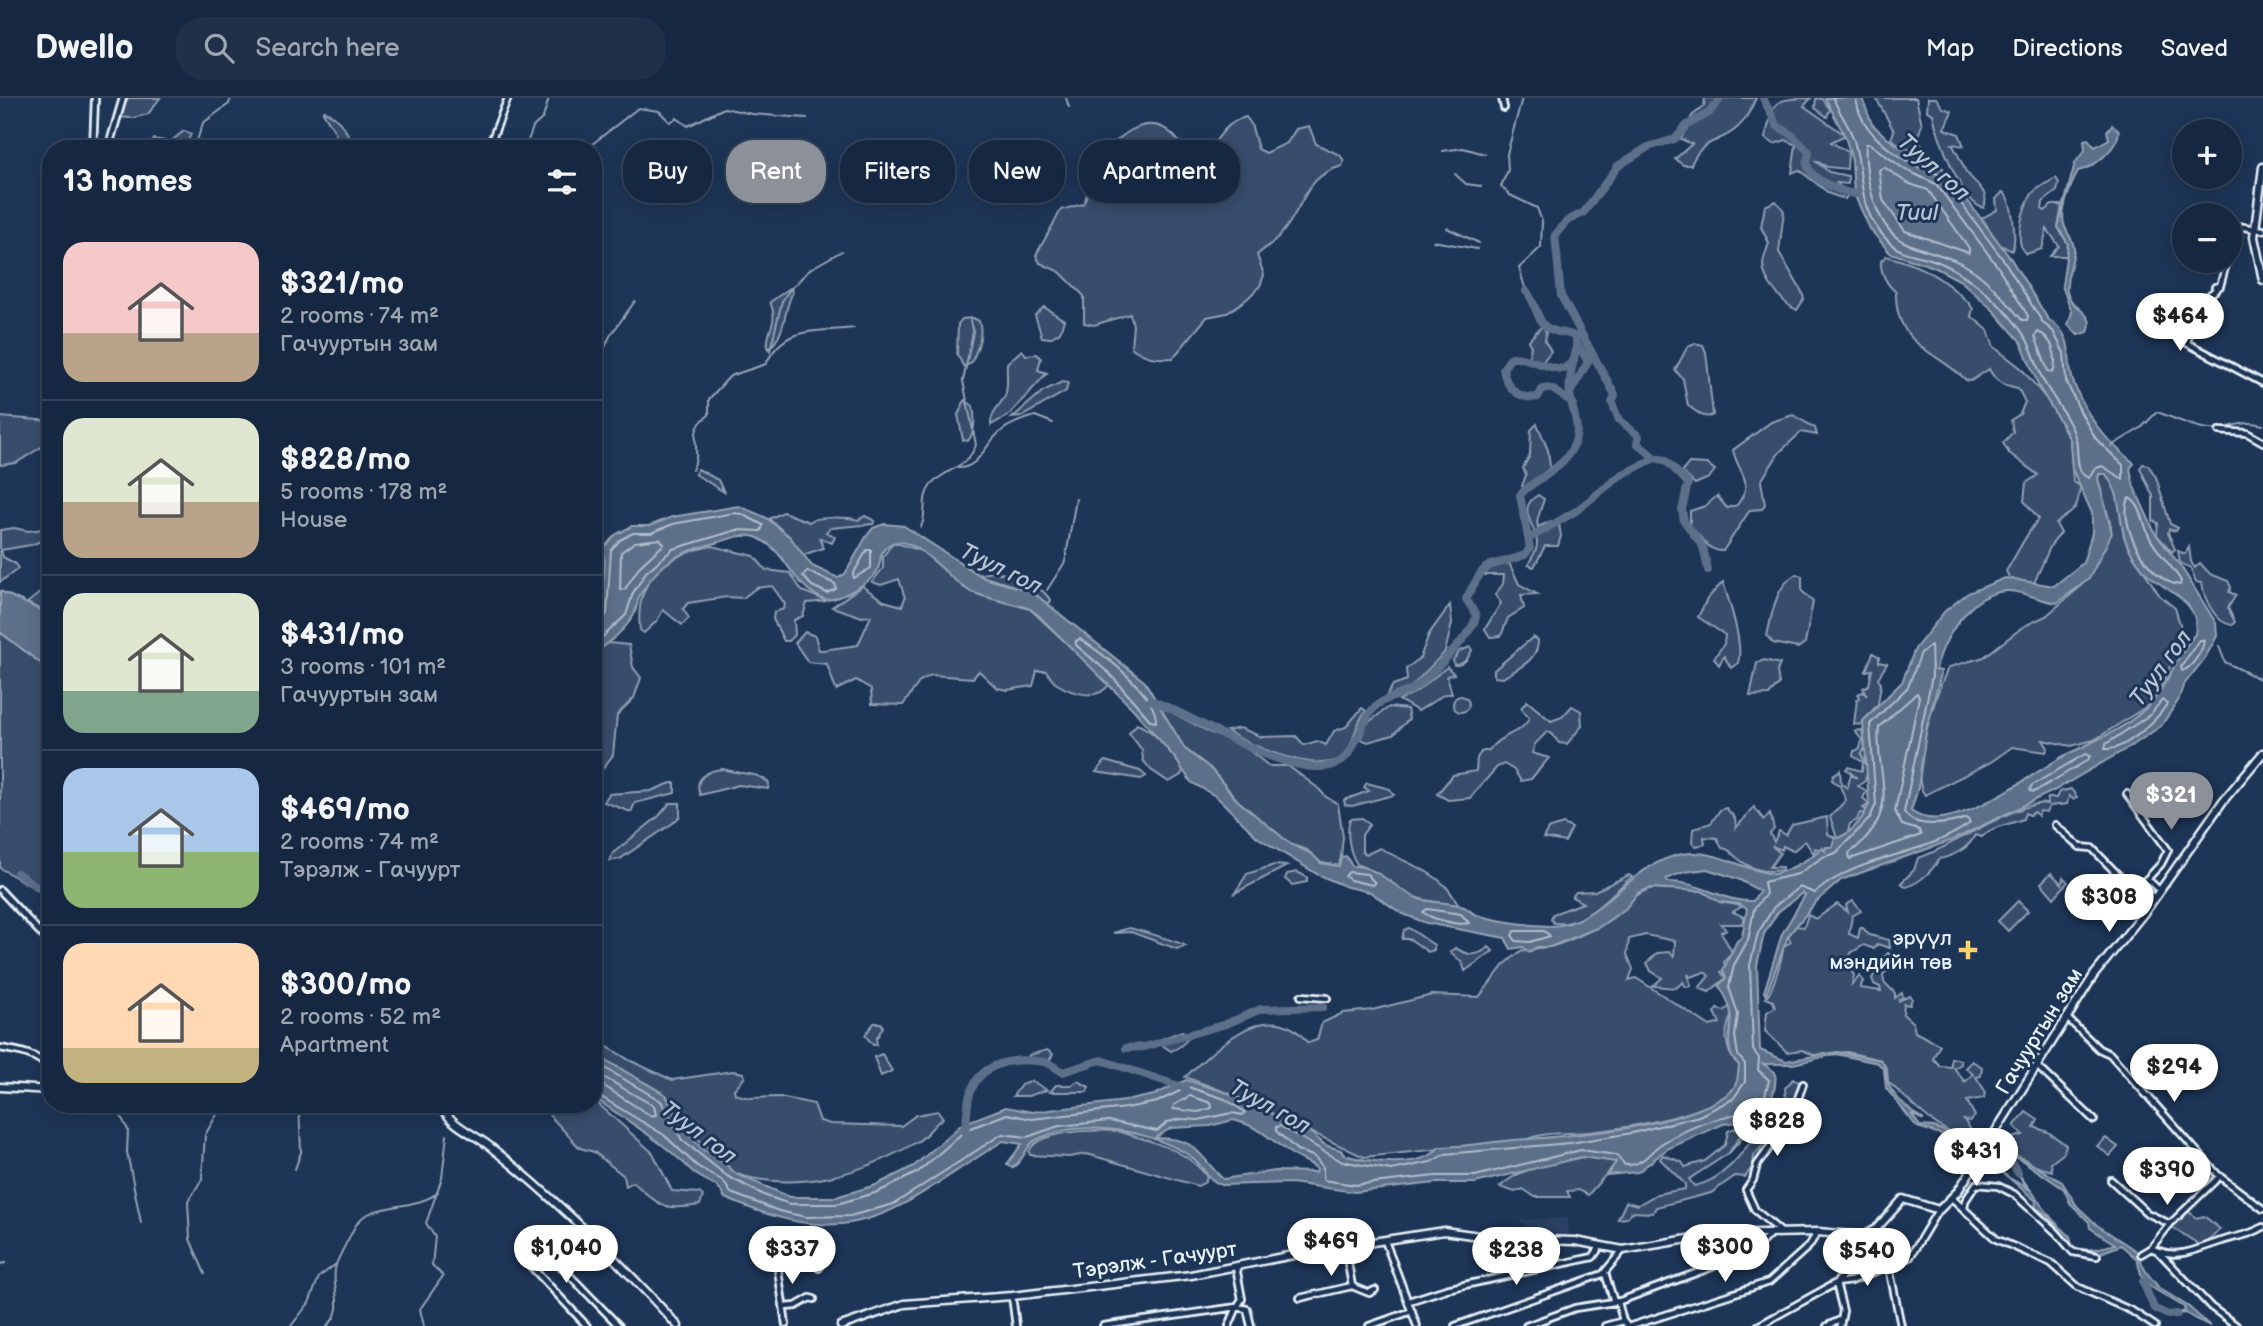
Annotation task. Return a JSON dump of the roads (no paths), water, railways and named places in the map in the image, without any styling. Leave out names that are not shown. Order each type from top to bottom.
[{"type":"main road","points":[[2263,167],[2255,227],[2263,280]]},
{"type":"main road","name":"Гачууртын зам","points":[[1953,1199],[2098,970],[2154,898],[2223,801],[2263,753]]},
{"type":"main road","points":[[0,1087],[42,1089]]},
{"type":"main road","points":[[446,1113],[450,1119],[486,1144],[563,1208],[678,1326]]},
{"type":"main road","points":[[1872,1233],[1902,1199],[1939,1210],[1953,1199]]},
{"type":"main road","name":"Тэрэлж - Гачуурт","points":[[841,1326],[904,1304],[1012,1296],[1236,1267],[1345,1246],[1452,1231],[1500,1239],[1575,1241],[1623,1251],[1718,1234],[1818,1232],[1863,1236],[1872,1233]]},
{"type":"street","points":[[93,140],[95,98]]},
{"type":"street","points":[[111,140],[123,98]]},
{"type":"street","points":[[492,140],[508,98]]},
{"type":"street","points":[[1502,98],[1504,108]]},
{"type":"street","points":[[2242,226],[2263,230]]},
{"type":"street","points":[[2223,273],[2218,286],[2196,307],[2187,343],[2263,383]]},
{"type":"street","points":[[2219,431],[2247,432],[2263,442]]},
{"type":"street","points":[[2055,825],[2080,847],[2092,848],[2128,885],[2138,885],[2161,864],[2168,850],[2127,794]]},
{"type":"street","points":[[2147,878],[2159,891]]},
{"type":"street","points":[[2138,885],[2154,898]]},
{"type":"street","points":[[0,890],[42,934]]},
{"type":"street","points":[[1301,996],[1327,998]]},
{"type":"street","points":[[2067,1018],[2099,1049],[2110,1054],[2220,1176],[2263,1209]]},
{"type":"street","points":[[0,1048],[19,1051],[42,1060]]},
{"type":"street","points":[[2037,1066],[2094,1120]]},
{"type":"street","points":[[1781,1232],[1755,1210],[1746,1190],[1753,1180],[1757,1165],[1792,1116],[1803,1084]]},
{"type":"street","points":[[2141,1254],[2151,1248],[2170,1224],[2220,1176]]},
{"type":"street","points":[[2111,1180],[2147,1213],[2170,1224]]},
{"type":"street","points":[[1964,1211],[1965,1201],[1976,1184],[1998,1186],[2014,1194],[2073,1252],[2097,1256]]},
{"type":"street","points":[[1953,1199],[1996,1239],[2051,1263],[2078,1287],[2132,1311],[2155,1326]]},
{"type":"street","points":[[1836,1283],[1851,1281],[1910,1257],[1939,1210]]},
{"type":"street","points":[[2151,1248],[2166,1254],[2198,1251],[2224,1240],[2247,1237],[2263,1227]]},
{"type":"street","points":[[1605,1272],[1623,1321],[1629,1326],[1769,1282],[1809,1246],[1818,1232]]},
{"type":"street","points":[[1758,1326],[1836,1283],[1859,1258],[1872,1233]]},
{"type":"street","points":[[1526,1326],[1575,1308],[1616,1302],[1712,1267],[1758,1246],[1770,1234]]},
{"type":"street","points":[[1385,1241],[1417,1326]]},
{"type":"street","points":[[1345,1246],[1352,1286]]},
{"type":"street","points":[[1409,1301],[1446,1289],[1593,1257],[1600,1247]]},
{"type":"street","points":[[543,1248],[619,1326]]},
{"type":"street","points":[[1455,1326],[1605,1272],[1623,1251]]},
{"type":"street","points":[[2158,1251],[2211,1307],[2237,1326]]},
{"type":"street","points":[[786,1325],[776,1274],[779,1259],[783,1256],[805,1259],[819,1268]]},
{"type":"street","points":[[527,1262],[587,1326]]},
{"type":"street","points":[[1229,1326],[1242,1299],[1236,1267]]},
{"type":"street","points":[[1889,1267],[1901,1326]]},
{"type":"street","points":[[1836,1283],[1843,1311],[1840,1326]]},
{"type":"street","points":[[1300,1298],[1352,1286],[1369,1293],[1375,1290]]},
{"type":"street","points":[[1012,1296],[1016,1326]]},
{"type":"street","points":[[784,1307],[796,1307],[810,1298],[814,1299]]},
{"type":"street","points":[[1103,1326],[1237,1307],[1247,1309],[1251,1326]]},
{"type":"street","points":[[1369,1326],[1412,1311]]},
{"type":"street","points":[[1827,1326],[1841,1319]]},
{"type":"street","points":[[1605,1326],[1623,1321]]},
{"type":"water","points":[[1825,98],[1862,98],[1872,124],[1887,138],[1919,160],[1941,166],[1947,173],[2011,259],[2048,319],[2063,333],[2067,340],[2073,381],[2084,406],[2106,437],[2134,463],[2130,469],[2134,487],[2155,533],[2180,565],[2216,623],[2217,636],[2205,658],[2183,686],[2178,701],[2161,726],[2055,790],[1955,839],[1841,880],[1816,902],[1788,936],[1766,995],[1764,992],[1782,934],[1805,895],[1802,893],[1778,912],[1764,934],[1757,965],[1760,1050],[1786,1061],[1837,1052],[1881,1060],[1892,1091],[1924,1120],[1911,1114],[1920,1126],[1934,1127],[2000,1152],[1991,1153],[1988,1159],[1999,1169],[1967,1142],[1917,1127],[1886,1088],[1884,1070],[1878,1063],[1836,1054],[1793,1064],[1763,1064],[1775,1072],[1773,1095],[1754,1126],[1729,1153],[1751,1120],[1723,1124],[1667,1149],[1638,1172],[1607,1175],[1616,1162],[1582,1157],[1475,1183],[1436,1183],[1355,1192],[1291,1183],[1222,1185],[1212,1180],[1192,1157],[1153,1139],[1113,1130],[1073,1129],[1032,1142],[1012,1168],[1007,1164],[1022,1144],[1003,1141],[932,1187],[874,1217],[844,1224],[810,1224],[771,1215],[725,1198],[714,1185],[696,1174],[656,1140],[602,1103],[602,1058],[666,1095],[681,1125],[703,1150],[714,1154],[736,1174],[790,1197],[836,1197],[876,1185],[914,1166],[962,1124],[1006,1107],[1032,1112],[1125,1101],[1154,1095],[1186,1080],[1228,1093],[1309,1131],[1325,1145],[1341,1150],[1343,1154],[1379,1162],[1421,1159],[1439,1147],[1625,1128],[1682,1115],[1707,1106],[1728,1094],[1736,1085],[1739,1065],[1729,1049],[1731,1012],[1719,985],[1726,978],[1723,970],[1737,941],[1742,937],[1747,909],[1738,904],[1720,902],[1702,891],[1651,888],[1639,892],[1625,909],[1599,927],[1550,947],[1537,947],[1529,952],[1523,947],[1511,949],[1505,938],[1426,923],[1401,913],[1370,892],[1347,887],[1317,874],[1257,837],[1217,797],[1191,782],[1175,758],[1133,709],[1038,615],[1030,609],[968,590],[909,544],[898,542],[889,545],[883,551],[878,569],[872,577],[845,594],[825,600],[804,586],[778,553],[755,537],[739,536],[694,549],[674,558],[657,572],[641,593],[628,623],[602,648],[605,563],[602,550],[615,535],[632,526],[649,526],[672,517],[739,506],[765,517],[790,537],[812,566],[838,578],[845,574],[873,528],[884,524],[904,526],[984,578],[1031,591],[1145,682],[1185,749],[1210,768],[1237,800],[1292,845],[1312,854],[1321,863],[1339,866],[1341,857],[1346,856],[1352,866],[1370,869],[1417,898],[1458,905],[1475,914],[1541,926],[1568,923],[1600,906],[1646,869],[1682,854],[1706,854],[1762,872],[1781,872],[1805,860],[1822,847],[1825,851],[1826,847],[1833,847],[1835,839],[1856,826],[1863,816],[1869,804],[1863,721],[1902,682],[1915,649],[1945,611],[1968,593],[2005,578],[2054,586],[2083,563],[2092,533],[2092,513],[2072,469],[2070,440],[2039,387],[2021,342],[1994,311],[1961,281],[1934,267],[1890,253],[1870,229],[1854,194],[1852,161],[1845,136]],"holes":[[[2099,474],[2106,474],[2111,481],[2125,539],[2134,557],[2150,576],[2186,603],[2192,611],[2195,634],[2155,698],[2139,715],[2118,729],[2060,758],[1987,802],[1965,812],[1926,818],[1911,811],[1918,788],[1927,725],[1941,674],[1941,671],[1936,670],[1952,631],[1971,607],[1995,593],[2009,591],[2057,603],[2089,579],[2112,533]],[[1707,869],[1738,879],[1760,891],[1753,901],[1742,901],[1691,885],[1668,882],[1666,879],[1684,872]],[[1233,1120],[1265,1134],[1293,1155],[1311,1164],[1317,1169],[1316,1172],[1275,1171],[1223,1179],[1189,1144],[1155,1138],[1171,1128],[1210,1126]]]},
{"type":"water","points":[[2112,125],[2119,131],[2118,137],[2098,162],[2078,171],[2067,197],[2063,218],[2074,249],[2067,292],[2073,303],[2086,315],[2090,325],[2088,332],[2078,335],[2068,325],[2072,312],[2062,286],[2068,244],[2058,227],[2075,163],[2085,150],[2084,140],[2088,139],[2095,147],[2109,139],[2107,131]]},
{"type":"water","points":[[0,591],[42,611],[42,664],[0,632]]},
{"type":"water","points":[[2004,1153],[2022,1158],[2062,1182],[2077,1206],[2097,1225],[2136,1251],[2146,1272],[2159,1288],[2189,1307],[2210,1326],[2185,1313],[2177,1314],[2185,1311],[2184,1307],[2143,1282],[2137,1259],[2121,1245],[2098,1254],[2074,1250],[2053,1221],[2035,1208],[2036,1201],[2008,1177],[2027,1188],[2018,1173],[2053,1220],[2070,1236],[2072,1246],[2088,1249],[2115,1244],[2090,1228],[2089,1222],[2070,1203],[2064,1189],[2023,1161]]},
{"type":"waterway","points":[[197,140],[203,123],[229,104],[231,98]]},
{"type":"waterway","points":[[528,140],[533,127],[543,118],[549,98]]},
{"type":"waterway","points":[[1066,98],[1069,107]]},
{"type":"waterway","points":[[1522,98],[1507,154],[1508,170],[1501,186],[1510,195],[1537,208],[1542,221],[1541,247],[1519,268],[1526,291]]},
{"type":"waterway","points":[[1708,570],[1703,547],[1684,521],[1682,510],[1688,483],[1665,460],[1655,458],[1637,443],[1639,436],[1619,420],[1612,403],[1615,395],[1561,296],[1555,235],[1567,221],[1584,212],[1618,166],[1648,147],[1675,139],[1687,125],[1709,113],[1721,98]]},
{"type":"waterway","points":[[1763,98],[1777,126],[1791,134],[1809,152],[1807,163],[1813,175],[1826,184],[1854,194]]},
{"type":"waterway","points":[[597,140],[638,108],[659,111],[670,122],[677,118],[688,126],[724,108],[752,114],[807,118]]},
{"type":"waterway","points":[[1443,151],[1463,148],[1485,154]]},
{"type":"waterway","points":[[1455,174],[1466,184],[1481,186]]},
{"type":"waterway","points":[[1447,228],[1479,243]]},
{"type":"waterway","points":[[1433,241],[1477,249]]},
{"type":"waterway","points":[[770,351],[782,301],[788,292],[810,269],[842,251]]},
{"type":"waterway","points":[[1150,700],[1264,754],[1310,767],[1330,766],[1346,757],[1365,721],[1377,705],[1411,690],[1450,655],[1474,622],[1476,615],[1466,599],[1479,576],[1488,566],[1525,555],[1530,548],[1520,495],[1566,458],[1576,437],[1576,419],[1570,391],[1576,337],[1545,326],[1526,291]]},
{"type":"waterway","points":[[602,353],[610,336],[635,301]]},
{"type":"waterway","points":[[921,527],[926,496],[931,485],[962,464],[976,445],[963,381],[973,332],[970,321]]},
{"type":"waterway","points":[[692,470],[696,455],[697,428],[709,415],[709,399],[730,376],[766,364],[782,342],[792,336],[814,331],[854,328]]},
{"type":"waterway","points":[[1571,391],[1588,362],[1577,343]]},
{"type":"waterway","points":[[1573,403],[1552,389],[1543,388],[1538,397],[1525,397],[1510,387],[1503,369],[1511,357],[1564,369],[1574,360]]},
{"type":"waterway","points":[[2111,446],[2141,428],[2157,412],[2211,429],[2245,423],[2263,425]]},
{"type":"waterway","points":[[958,468],[977,460],[994,438],[1011,425],[1035,416],[1053,423]]},
{"type":"waterway","points":[[1530,538],[1576,511],[1621,475],[1655,458]]},
{"type":"waterway","name":"Туул гол","points":[[1047,590],[1065,562],[1076,499]]},
{"type":"waterway","points":[[2219,646],[2225,662],[2260,679],[2263,685]]},
{"type":"waterway","points":[[17,873],[42,890]]},
{"type":"waterway","points":[[1126,1048],[1144,1047],[1226,1024],[1261,1009],[1323,1007]]},
{"type":"waterway","points":[[965,1131],[973,1086],[988,1069],[1009,1062],[1044,1062],[1063,1072],[1101,1060],[1185,1088]]},
{"type":"waterway","points":[[119,1113],[128,1130],[127,1152],[141,1223]]},
{"type":"waterway","points":[[205,1274],[190,1239],[188,1202],[202,1179],[205,1135],[218,1113]]},
{"type":"waterway","points":[[295,1169],[301,1152],[299,1113]]},
{"type":"waterway","points":[[424,1326],[420,1309],[443,1276],[432,1265],[435,1237],[426,1223],[442,1178],[447,1135]]},
{"type":"waterway","points":[[2007,1155],[2018,1173]]},
{"type":"waterway","points":[[327,1326],[336,1312],[336,1265],[358,1222],[374,1211],[420,1201],[438,1192]]},
{"type":"waterway","points":[[0,1264],[6,1263]]},
{"type":"waterway","points":[[291,1326],[309,1303],[319,1277],[336,1264]]},
{"type":"waterway","points":[[2143,1282],[2154,1308],[2168,1315],[2177,1314]]},
{"type":"place","name":"эрүүл мэндийн төв","points":[[1968,950]]},
{"type":"water label","name":"Tuul","points":[[1917,212]]}]
